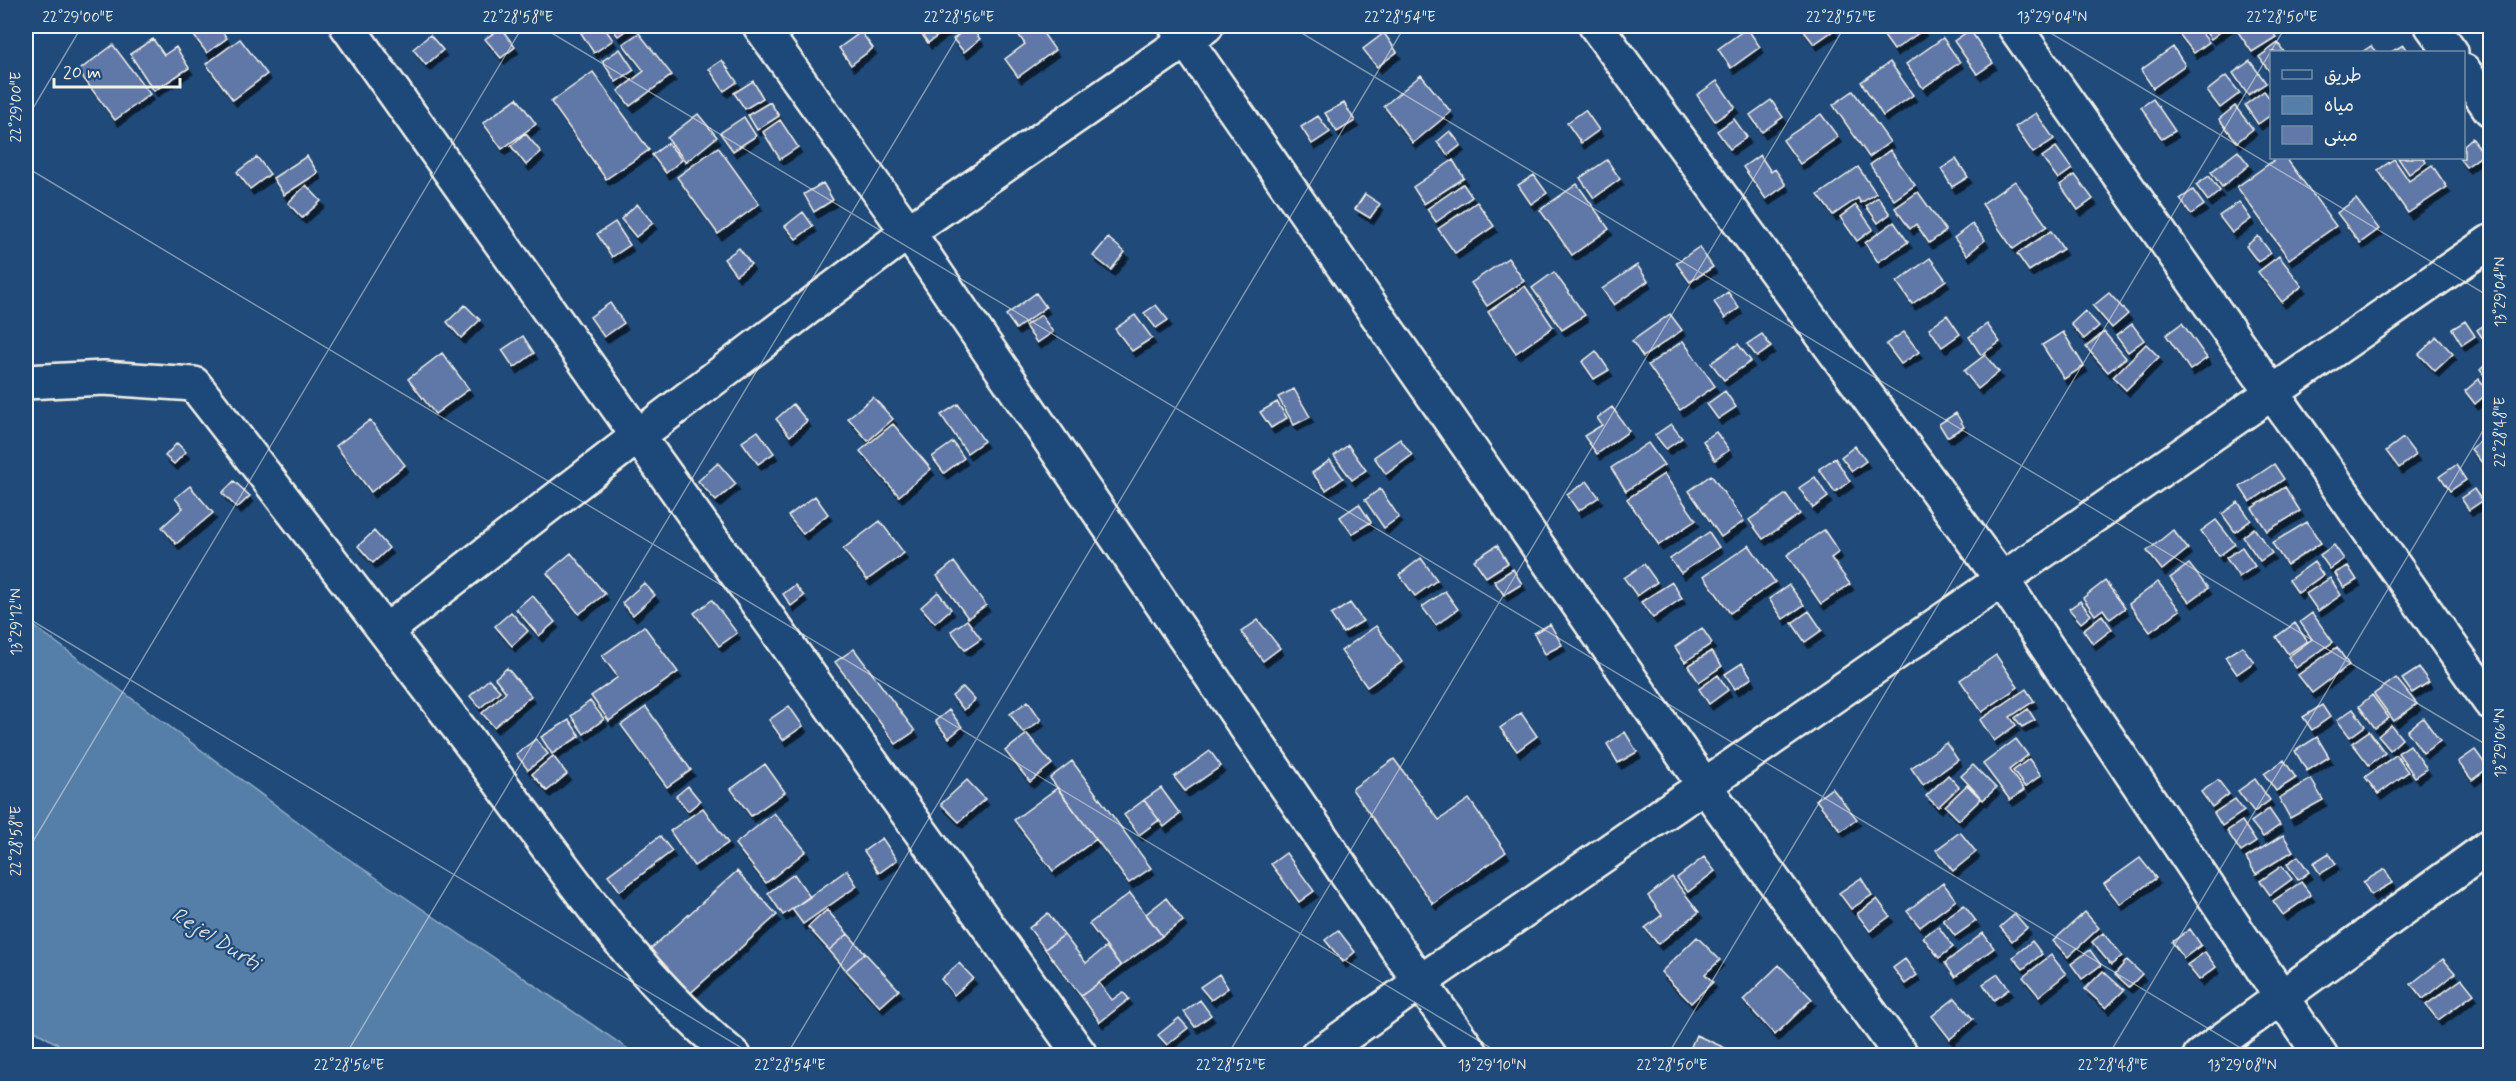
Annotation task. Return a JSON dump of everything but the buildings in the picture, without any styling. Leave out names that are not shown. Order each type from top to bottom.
[{"type":"street","points":[[347,26],[1081,1056]]},
{"type":"street","points":[[760,26],[908,232],[1420,982],[1473,1056]]},
{"type":"street","points":[[1596,26],[2002,580],[2283,996],[2321,1056]]},
{"type":"street","points":[[2014,26],[2274,392],[2490,702]]},
{"type":"street","points":[[2432,26],[2450,51]]},
{"type":"street","points":[[386,631],[638,436],[908,232],[1189,30],[1704,785],[1902,1056]]},
{"type":"street","points":[[2465,74],[2490,110]]},
{"type":"street","points":[[1317,1056],[1420,982],[2490,242]]},
{"type":"street","points":[[26,382],[104,378],[194,384],[386,631],[628,952],[703,1031],[734,1056]]},
{"type":"street","points":[[2200,1056],[2490,846]]},
{"type":"water","name":"Rejel Durti","points":[[26,620],[340,853],[637,1055],[78,1056],[26,1026]]}]
